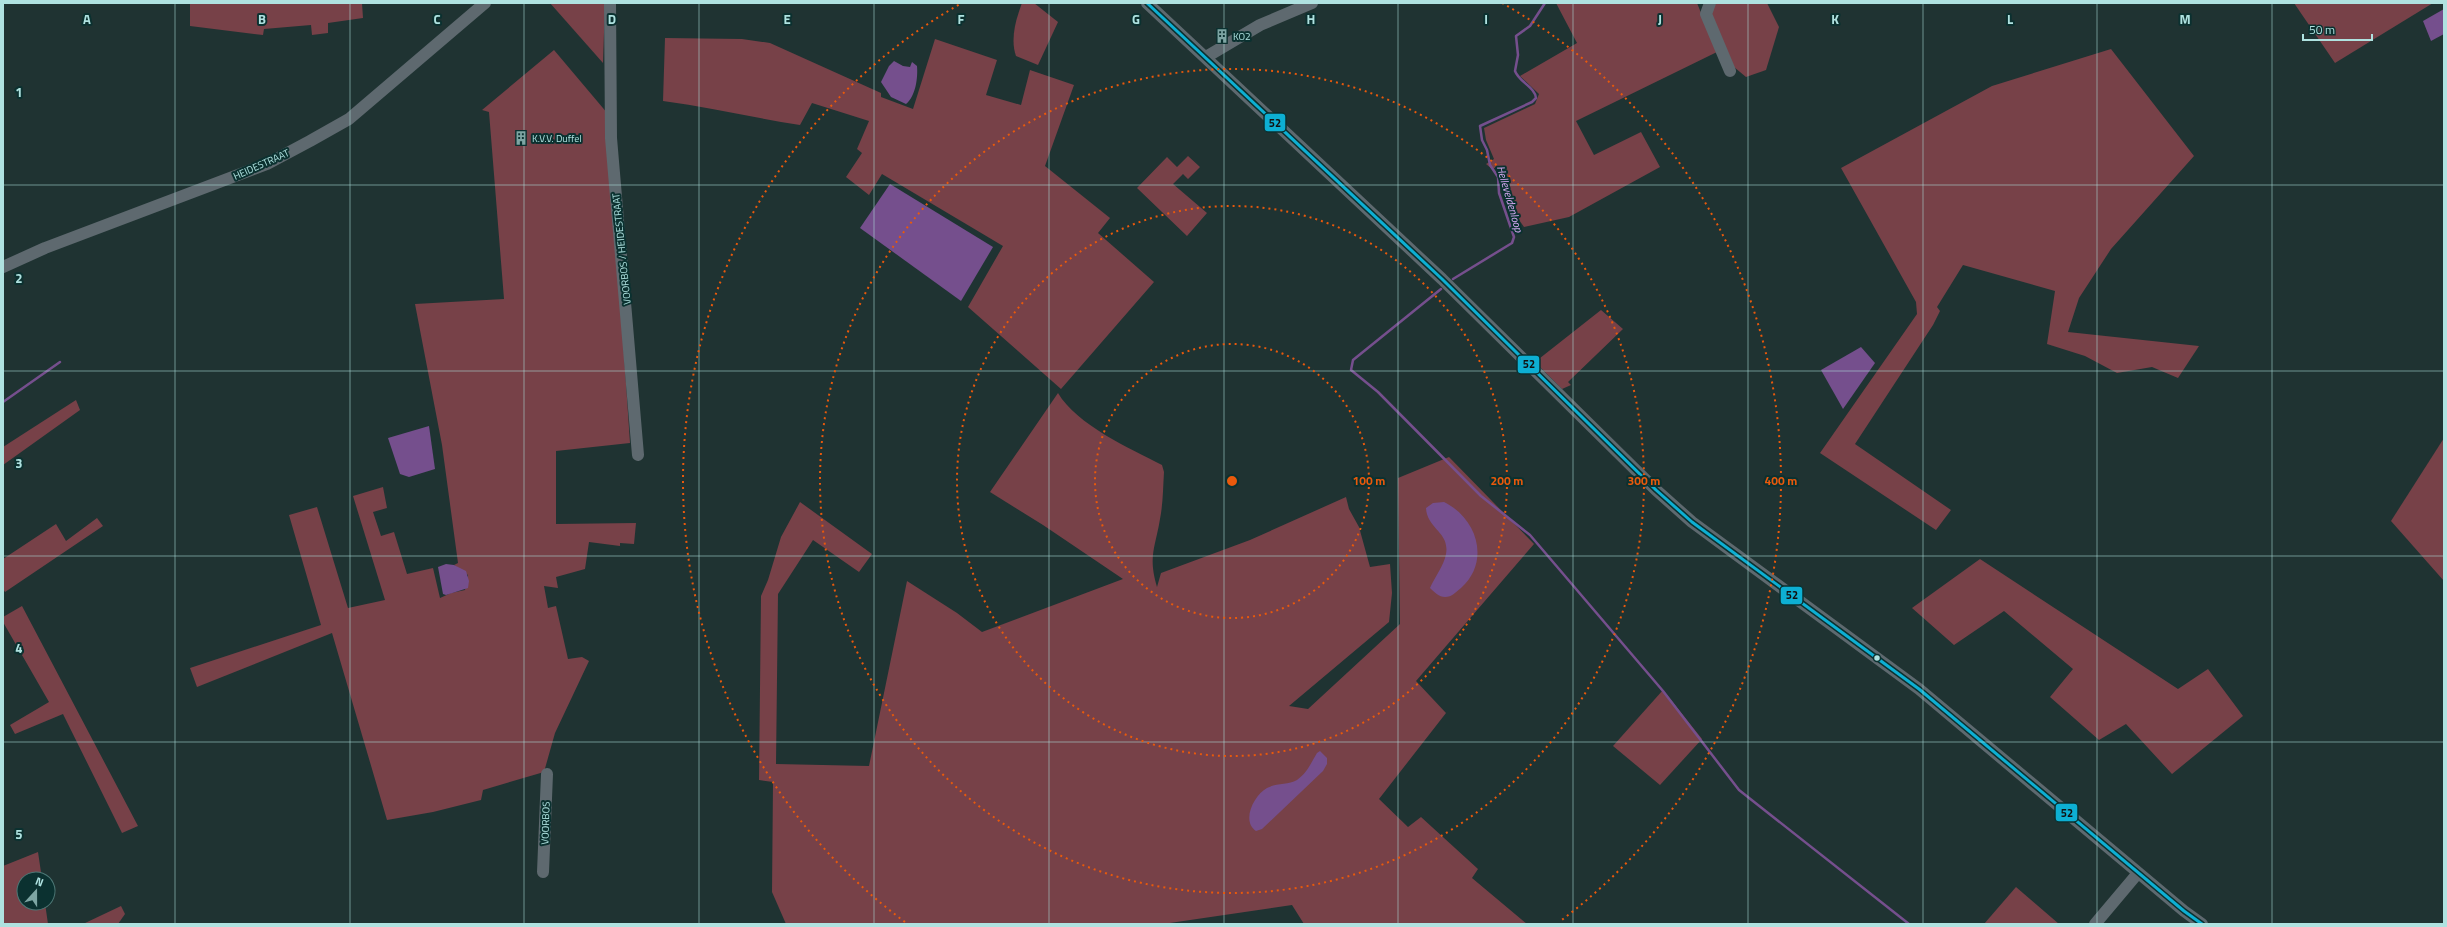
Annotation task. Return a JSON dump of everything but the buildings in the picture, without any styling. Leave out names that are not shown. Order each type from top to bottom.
[{"type":"street","name":"HEIDESTRAAT","points":[[3,267],[45,248],[267,164],[310,141],[349,119],[486,3]]},
{"type":"street","name":"VOORBOS / HEIDESTRAAT","points":[[610,3],[611,138],[638,455]]},
{"type":"street","points":[[1147,3],[1442,279],[1656,490],[1692,522],[1919,689],[2138,873],[2202,924]]},
{"type":"street","points":[[1206,57],[1260,25],[1312,3]]},
{"type":"street","points":[[1710,3],[1706,14],[1730,71]]},
{"type":"street","name":"VOORBOS","points":[[543,872],[547,774]]},
{"type":"street","points":[[2095,924],[2138,873]]},
{"type":"shaded area","points":[[190,3],[362,3],[363,18],[328,23],[328,33],[312,35],[311,25],[264,29],[263,35],[190,26]]},
{"type":"shaded area","points":[[550,3],[605,3],[603,63]]},
{"type":"shaded area","points":[[1022,3],[1034,3],[1058,22],[1038,65],[1016,56],[1014,49],[1014,29]]},
{"type":"shaded area","points":[[1556,3],[1697,3],[1717,52],[1576,121],[1594,155],[1641,132],[1660,167],[1569,217],[1524,227],[1508,204],[1512,196],[1497,167],[1492,169],[1486,164],[1494,159],[1486,140],[1484,128],[1535,104],[1539,94],[1520,76],[1577,43]]},
{"type":"shaded area","points":[[1716,3],[1767,3],[1779,27],[1766,70],[1746,77],[1734,67],[1711,13]]},
{"type":"shaded area","points":[[2294,3],[2433,3],[2335,63]]},
{"type":"shaded area","points":[[2444,9],[2444,34],[2431,41],[2423,21]]},
{"type":"shaded area","points":[[665,38],[742,39],[770,43],[881,93],[881,97],[913,109],[935,39],[997,60],[986,95],[1021,105],[1030,70],[1074,85],[1045,166],[1110,218],[1098,233],[1154,282],[1061,389],[968,307],[1003,246],[882,174],[869,195],[846,177],[862,153],[857,149],[869,121],[812,103],[800,125],[663,101]]},
{"type":"shaded area","points":[[2111,49],[2194,156],[2111,249],[2079,298],[2068,332],[2199,346],[2178,378],[2152,367],[2117,373],[2085,356],[2047,344],[2055,291],[1963,265],[1937,307],[1940,311],[1933,325],[1855,444],[1951,510],[1936,530],[1820,453],[1917,314],[1916,302],[1841,168],[1992,86]]},
{"type":"shaded area","points":[[554,50],[608,114],[630,443],[556,451],[556,524],[636,523],[634,544],[620,543],[620,546],[589,542],[585,569],[556,577],[558,588],[544,586],[548,608],[556,606],[568,659],[582,657],[589,661],[555,733],[544,772],[483,790],[481,800],[433,812],[387,820],[332,633],[197,687],[190,668],[321,625],[289,515],[317,507],[348,608],[385,600],[353,496],[383,487],[387,508],[373,512],[381,536],[394,532],[407,574],[433,568],[440,598],[451,593],[465,590],[468,575],[454,565],[458,563],[442,445],[415,304],[504,299],[489,112],[482,110]]},
{"type":"shaded area","points":[[894,61],[903,66],[910,67],[912,62],[917,66],[917,81],[912,96],[906,104],[891,97],[881,82],[889,66]]},
{"type":"shaded area","points":[[1188,156],[1200,167],[1188,179],[1183,174],[1173,184],[1207,213],[1187,236],[1137,188],[1167,157],[1177,167]]},
{"type":"shaded area","points":[[890,184],[993,247],[961,301],[860,228]]},
{"type":"shaded area","points":[[1601,310],[1623,329],[1568,382],[1571,385],[1562,389],[1535,362]]},
{"type":"shaded area","points":[[1861,347],[1875,363],[1843,409],[1821,370]]},
{"type":"shaded area","points":[[1058,393],[1067,405],[1078,415],[1105,435],[1162,465],[1164,472],[1162,508],[1153,553],[1153,568],[1157,587],[1161,573],[1250,540],[1346,497],[1349,509],[1359,527],[1370,567],[1390,564],[1392,593],[1389,622],[1289,706],[1308,709],[1400,624],[1398,478],[1449,457],[1534,544],[1416,681],[1446,713],[1379,799],[1408,827],[1421,817],[1478,869],[1472,878],[1527,924],[1304,924],[1292,905],[1163,924],[786,924],[772,892],[773,782],[759,780],[761,596],[768,580],[781,537],[800,502],[872,554],[859,572],[813,540],[778,594],[776,764],[869,766],[907,581],[957,613],[982,632],[1123,579],[1043,525],[990,492]]},
{"type":"shaded area","points":[[76,400],[80,410],[3,465],[3,447]]},
{"type":"shaded area","points":[[429,426],[435,469],[409,477],[400,474],[388,438]]},
{"type":"shaded area","points":[[2444,438],[2444,581],[2391,521]]},
{"type":"shaded area","points":[[1444,502],[1465,518],[1472,529],[1478,553],[1476,565],[1470,577],[1456,593],[1443,597],[1435,593],[1430,588],[1446,554],[1445,540],[1430,521],[1426,508],[1433,503]]},
{"type":"shaded area","points":[[97,518],[103,526],[5,592],[3,589],[3,559],[56,524],[66,541]]},
{"type":"shaded area","points":[[1980,559],[2178,689],[2208,669],[2243,716],[2172,774],[2126,724],[2099,740],[2050,697],[2073,669],[2004,611],[1954,645],[1912,608]]},
{"type":"shaded area","points":[[446,564],[454,565],[466,571],[469,581],[468,588],[446,595],[443,594],[438,567]]},
{"type":"shaded area","points":[[22,606],[138,826],[122,833],[63,714],[15,734],[10,725],[49,702],[3,622],[3,617]]},
{"type":"shaded area","points":[[1663,690],[1702,739],[1660,785],[1613,746]]},
{"type":"shaded area","points":[[1320,751],[1327,758],[1327,764],[1323,771],[1262,829],[1256,831],[1252,827],[1249,815],[1254,802],[1262,791],[1271,786],[1290,783],[1297,780],[1306,771],[1317,753]]},
{"type":"shaded area","points":[[38,852],[41,871],[16,871],[16,911],[46,911],[48,924],[3,924],[3,866]]},
{"type":"shaded area","points":[[2016,887],[2059,924],[1984,924]]},
{"type":"shaded area","points":[[121,906],[125,914],[118,924],[83,924]]},
{"type":"waterway","name":"Helleveldenloop","points":[[1453,279],[1512,243],[1514,237],[1499,193],[1498,177],[1490,165],[1487,150],[1482,140],[1480,126],[1532,102],[1536,98],[1533,91],[1515,71],[1518,55],[1516,36],[1530,26],[1545,3]]},
{"type":"waterway","points":[[1441,289],[1353,360],[1351,370],[1378,392],[1481,496],[1530,535],[1663,691],[1739,790],[1909,924]]},
{"type":"waterway","points":[[3,402],[60,362]]},
{"type":"transit line","name":"52","points":[[1147,3],[1442,279],[1656,490],[1692,522],[1919,689],[2184,911],[2202,924]]},
{"type":"place","name":"KO2","points":[[1222,36]]},
{"type":"place","name":"K.V.V. Duffel","points":[[521,138]]}]
